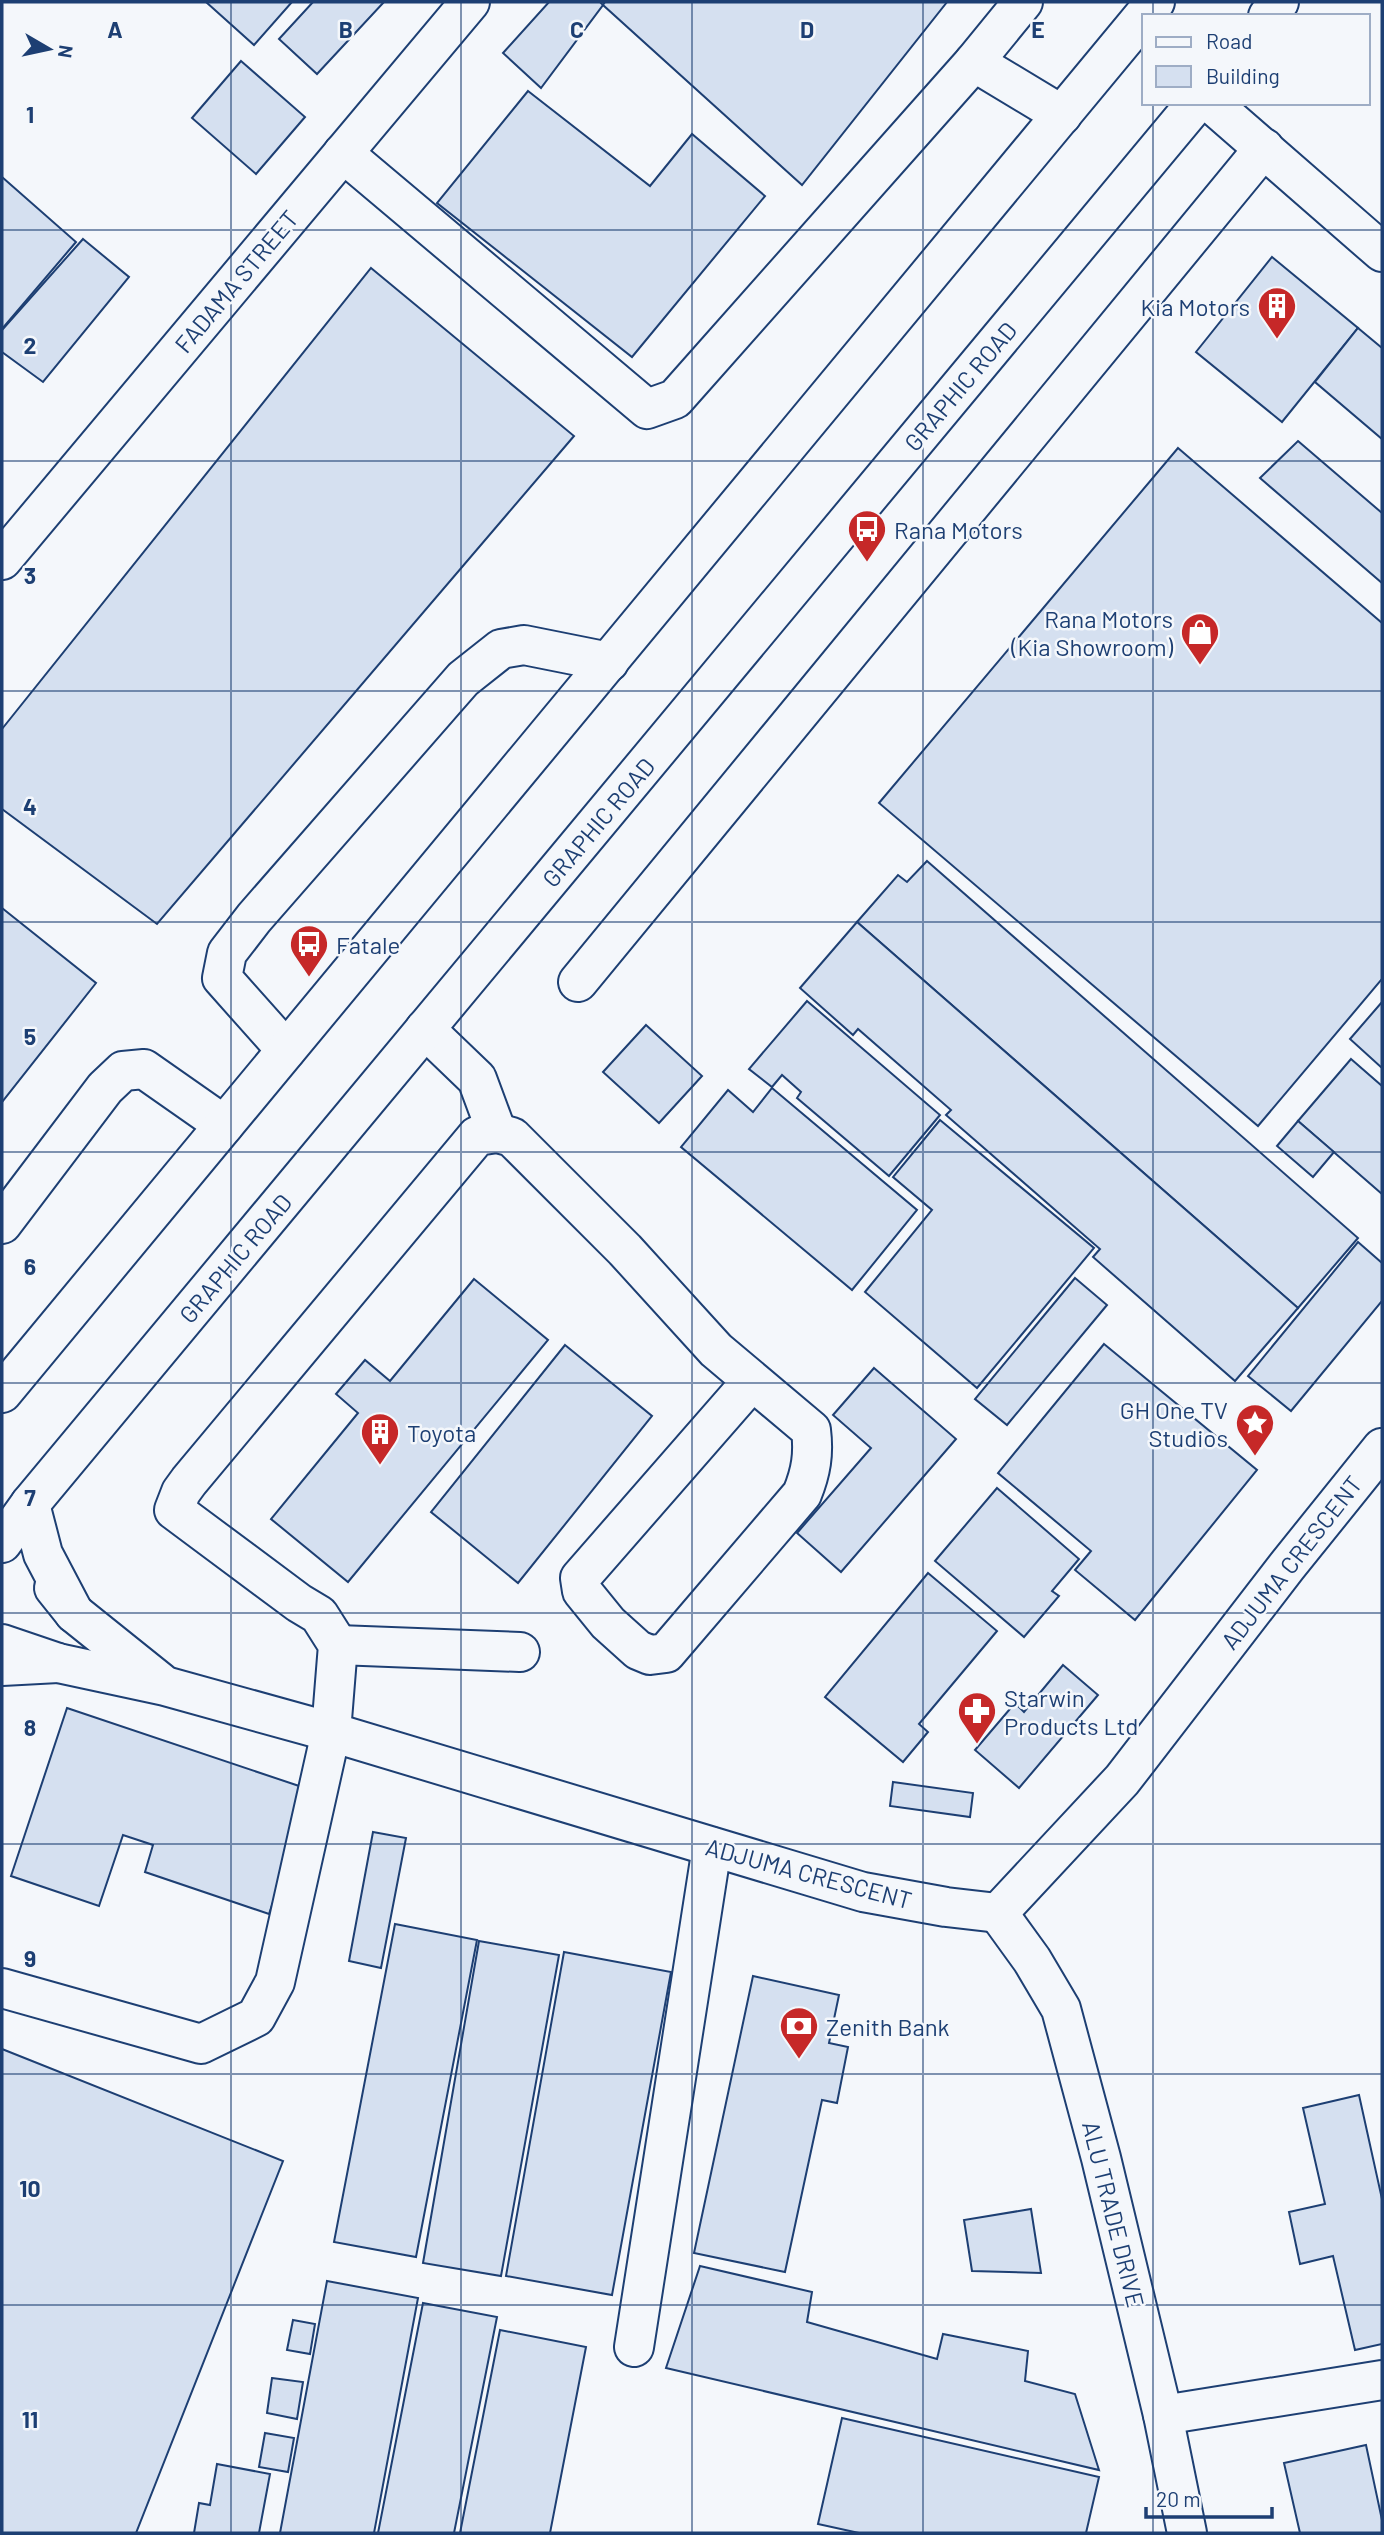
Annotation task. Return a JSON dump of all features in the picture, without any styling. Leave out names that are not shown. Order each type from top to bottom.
[{"type":"main road","name":"FADAMA STREET","points":[[2,560],[470,2]]},
{"type":"main road","points":[[343,153],[647,409],[675,399],[974,62],[1023,2]]},
{"type":"main road","points":[[2,1393],[1142,19]]},
{"type":"main road","points":[[974,62],[1062,115]]},
{"type":"main road","name":"GRAPHIC ROAD","points":[[10,1527],[1194,105]]},
{"type":"main road","points":[[1213,105],[1382,252]]},
{"type":"main road","points":[[578,982],[1264,148]]},
{"type":"main road","points":[[286,1050],[222,978],[227,953],[254,918],[463,678],[501,649],[524,645],[609,662]]},
{"type":"main road","points":[[425,1029],[477,1080],[497,1133]]},
{"type":"main road","points":[[2,1224],[105,1088],[124,1071],[144,1069],[224,1125]]},
{"type":"main road","points":[[2,1988],[201,2044],[256,2017],[275,1982],[331,1732],[338,1645],[318,1615],[174,1510],[189,1481],[477,1136],[497,1133],[512,1137],[625,1250],[716,1350],[811,1430],[813,1451],[810,1474],[802,1494],[666,1653],[650,1655],[638,1650],[608,1623],[582,1591],[580,1578],[752,1381]]},
{"type":"main road","name":"ADJUMA CRESCENT","points":[[2,1644],[58,1663],[165,1686],[331,1732],[863,1892],[946,1908],[998,1913],[1122,1780],[1382,1448]]},
{"type":"main road","name":"ADJUMA CRESCENT","points":[[10,1527],[74,1613],[165,1686]]},
{"type":"main road","points":[[338,1645],[520,1652]]},
{"type":"main road","points":[[2,1666],[58,1663]]},
{"type":"main road","points":[[634,2347],[712,1847]]},
{"type":"main road","name":"ALU TRADE DRIVE","points":[[998,1913],[1032,1960],[1061,2009],[1101,2158],[1163,2415],[1187,2533]]},
{"type":"main road","points":[[1163,2415],[1382,2380]]},
{"type":"building","points":[[206,2],[292,2],[254,45]]},
{"type":"building","points":[[313,2],[384,2],[317,74],[279,39]]},
{"type":"building","points":[[549,2],[600,2],[603,5],[541,88],[503,53]]},
{"type":"building","points":[[605,2],[947,2],[802,185],[603,5]]},
{"type":"building","points":[[241,61],[305,117],[256,174],[192,118]]},
{"type":"building","points":[[528,91],[650,186],[692,134],[765,196],[632,357],[437,203]]},
{"type":"building","points":[[2,177],[76,242],[2,329]]},
{"type":"building","points":[[83,239],[129,277],[43,382],[2,352],[2,330]]},
{"type":"building","name":"Kia Motors","points":[[1272,257],[1358,328],[1282,422],[1196,352]]},
{"type":"building","points":[[371,268],[574,436],[157,924],[2,809],[2,729]]},
{"type":"building","points":[[1358,328],[1382,348],[1382,439],[1315,382]]},
{"type":"building","points":[[1298,441],[1382,513],[1382,583],[1260,478]]},
{"type":"building","points":[[1178,448],[1382,623],[1382,979],[1258,1126],[879,803]]},
{"type":"building","points":[[927,861],[1358,1238],[1298,1308],[857,922],[898,875],[907,882]]},
{"type":"building","points":[[2,908],[96,983],[2,1102]]},
{"type":"building","points":[[857,922],[1298,1308],[1235,1381],[1093,1257],[1100,1249],[946,1115],[951,1110],[858,1029],[853,1035],[800,988]]},
{"type":"building","points":[[807,1001],[940,1115],[889,1176],[797,1098],[801,1092],[782,1075],[772,1087],[749,1069]]},
{"type":"building","points":[[1382,1002],[1382,1068],[1350,1039]]},
{"type":"building","points":[[646,1025],[702,1076],[659,1123],[603,1072]]},
{"type":"building","points":[[1351,1059],[1382,1086],[1382,1194],[1298,1121]]},
{"type":"building","points":[[772,1088],[917,1210],[852,1290],[681,1147],[728,1090],[753,1112]]},
{"type":"building","points":[[940,1120],[1094,1248],[977,1388],[865,1292],[932,1210],[893,1177]]},
{"type":"building","points":[[1298,1121],[1334,1152],[1313,1177],[1277,1146]]},
{"type":"building","points":[[1358,1242],[1382,1263],[1382,1301],[1291,1411],[1248,1376]]},
{"type":"building","points":[[1075,1278],[1107,1305],[1007,1425],[975,1399]]},
{"type":"building","name":"Toyota","points":[[474,1279],[548,1340],[348,1582],[271,1519],[358,1413],[336,1394],[365,1360],[390,1381]]},
{"type":"building","points":[[1104,1344],[1257,1470],[1135,1620],[1075,1570],[1091,1551],[998,1473]]},
{"type":"building","points":[[565,1345],[652,1416],[518,1583],[431,1512]]},
{"type":"building","points":[[874,1368],[956,1439],[841,1572],[797,1533],[871,1448],[833,1415]]},
{"type":"building","points":[[997,1488],[1079,1559],[1052,1591],[1059,1596],[1024,1637],[935,1561]]},
{"type":"building","points":[[928,1573],[997,1631],[919,1724],[928,1732],[903,1762],[825,1697]]},
{"type":"building","points":[[1063,1665],[1098,1695],[1019,1788],[975,1750],[1015,1703],[1024,1712]]},
{"type":"building","points":[[67,1708],[311,1790],[269,1914],[145,1872],[153,1845],[123,1835],[99,1906],[11,1876]]},
{"type":"building","points":[[893,1782],[973,1793],[970,1817],[890,1806]]},
{"type":"building","points":[[373,1832],[406,1838],[381,1968],[349,1961]]},
{"type":"building","points":[[395,1924],[477,1940],[416,2257],[334,2242]]},
{"type":"building","points":[[479,1941],[559,1955],[501,2276],[423,2263]]},
{"type":"building","points":[[564,1952],[671,1972],[612,2295],[506,2276]]},
{"type":"building","points":[[753,1976],[839,1995],[829,2043],[848,2047],[837,2103],[822,2100],[785,2272],[694,2253]]},
{"type":"building","points":[[2,2049],[283,2161],[136,2533],[2,2533]]},
{"type":"building","points":[[1359,2095],[1382,2199],[1382,2344],[1355,2350],[1333,2256],[1300,2264],[1289,2212],[1325,2204],[1303,2108]]},
{"type":"building","points":[[1031,2209],[1041,2273],[972,2271],[964,2220]]},
{"type":"building","points":[[700,2266],[812,2292],[807,2322],[937,2359],[943,2334],[1028,2351],[1025,2381],[1075,2394],[1099,2470],[666,2368]]},
{"type":"building","points":[[327,2281],[418,2298],[374,2533],[280,2533]]},
{"type":"building","points":[[423,2303],[497,2317],[454,2533],[378,2533]]},
{"type":"building","points":[[293,2320],[315,2324],[310,2354],[287,2350]]},
{"type":"building","points":[[500,2330],[586,2347],[550,2533],[460,2533]]},
{"type":"building","points":[[272,2378],[303,2382],[297,2419],[267,2413]]},
{"type":"building","points":[[842,2418],[1099,2477],[1086,2533],[859,2533],[818,2524]]},
{"type":"building","points":[[265,2433],[294,2438],[288,2472],[259,2467]]},
{"type":"building","points":[[1366,2445],[1382,2520],[1382,2533],[1300,2533],[1284,2463]]},
{"type":"building","points":[[217,2464],[270,2474],[259,2533],[194,2533],[199,2503],[210,2505]]},
{"type":"place","name":"Kia Motors","points":[[1277,340]]},
{"type":"place","name":"Rana Motors","points":[[867,563]]},
{"type":"place","name":"Rana Motors (Kia Showroom)","points":[[1200,666]]},
{"type":"place","name":"Fatale","points":[[309,978]]},
{"type":"place","name":"GH One TV Studios","points":[[1255,1457]]},
{"type":"place","name":"Toyota","points":[[380,1466]]},
{"type":"place","name":"Starwin Products Ltd","points":[[977,1745]]},
{"type":"place","name":"Zenith Bank","points":[[799,2060]]}]
